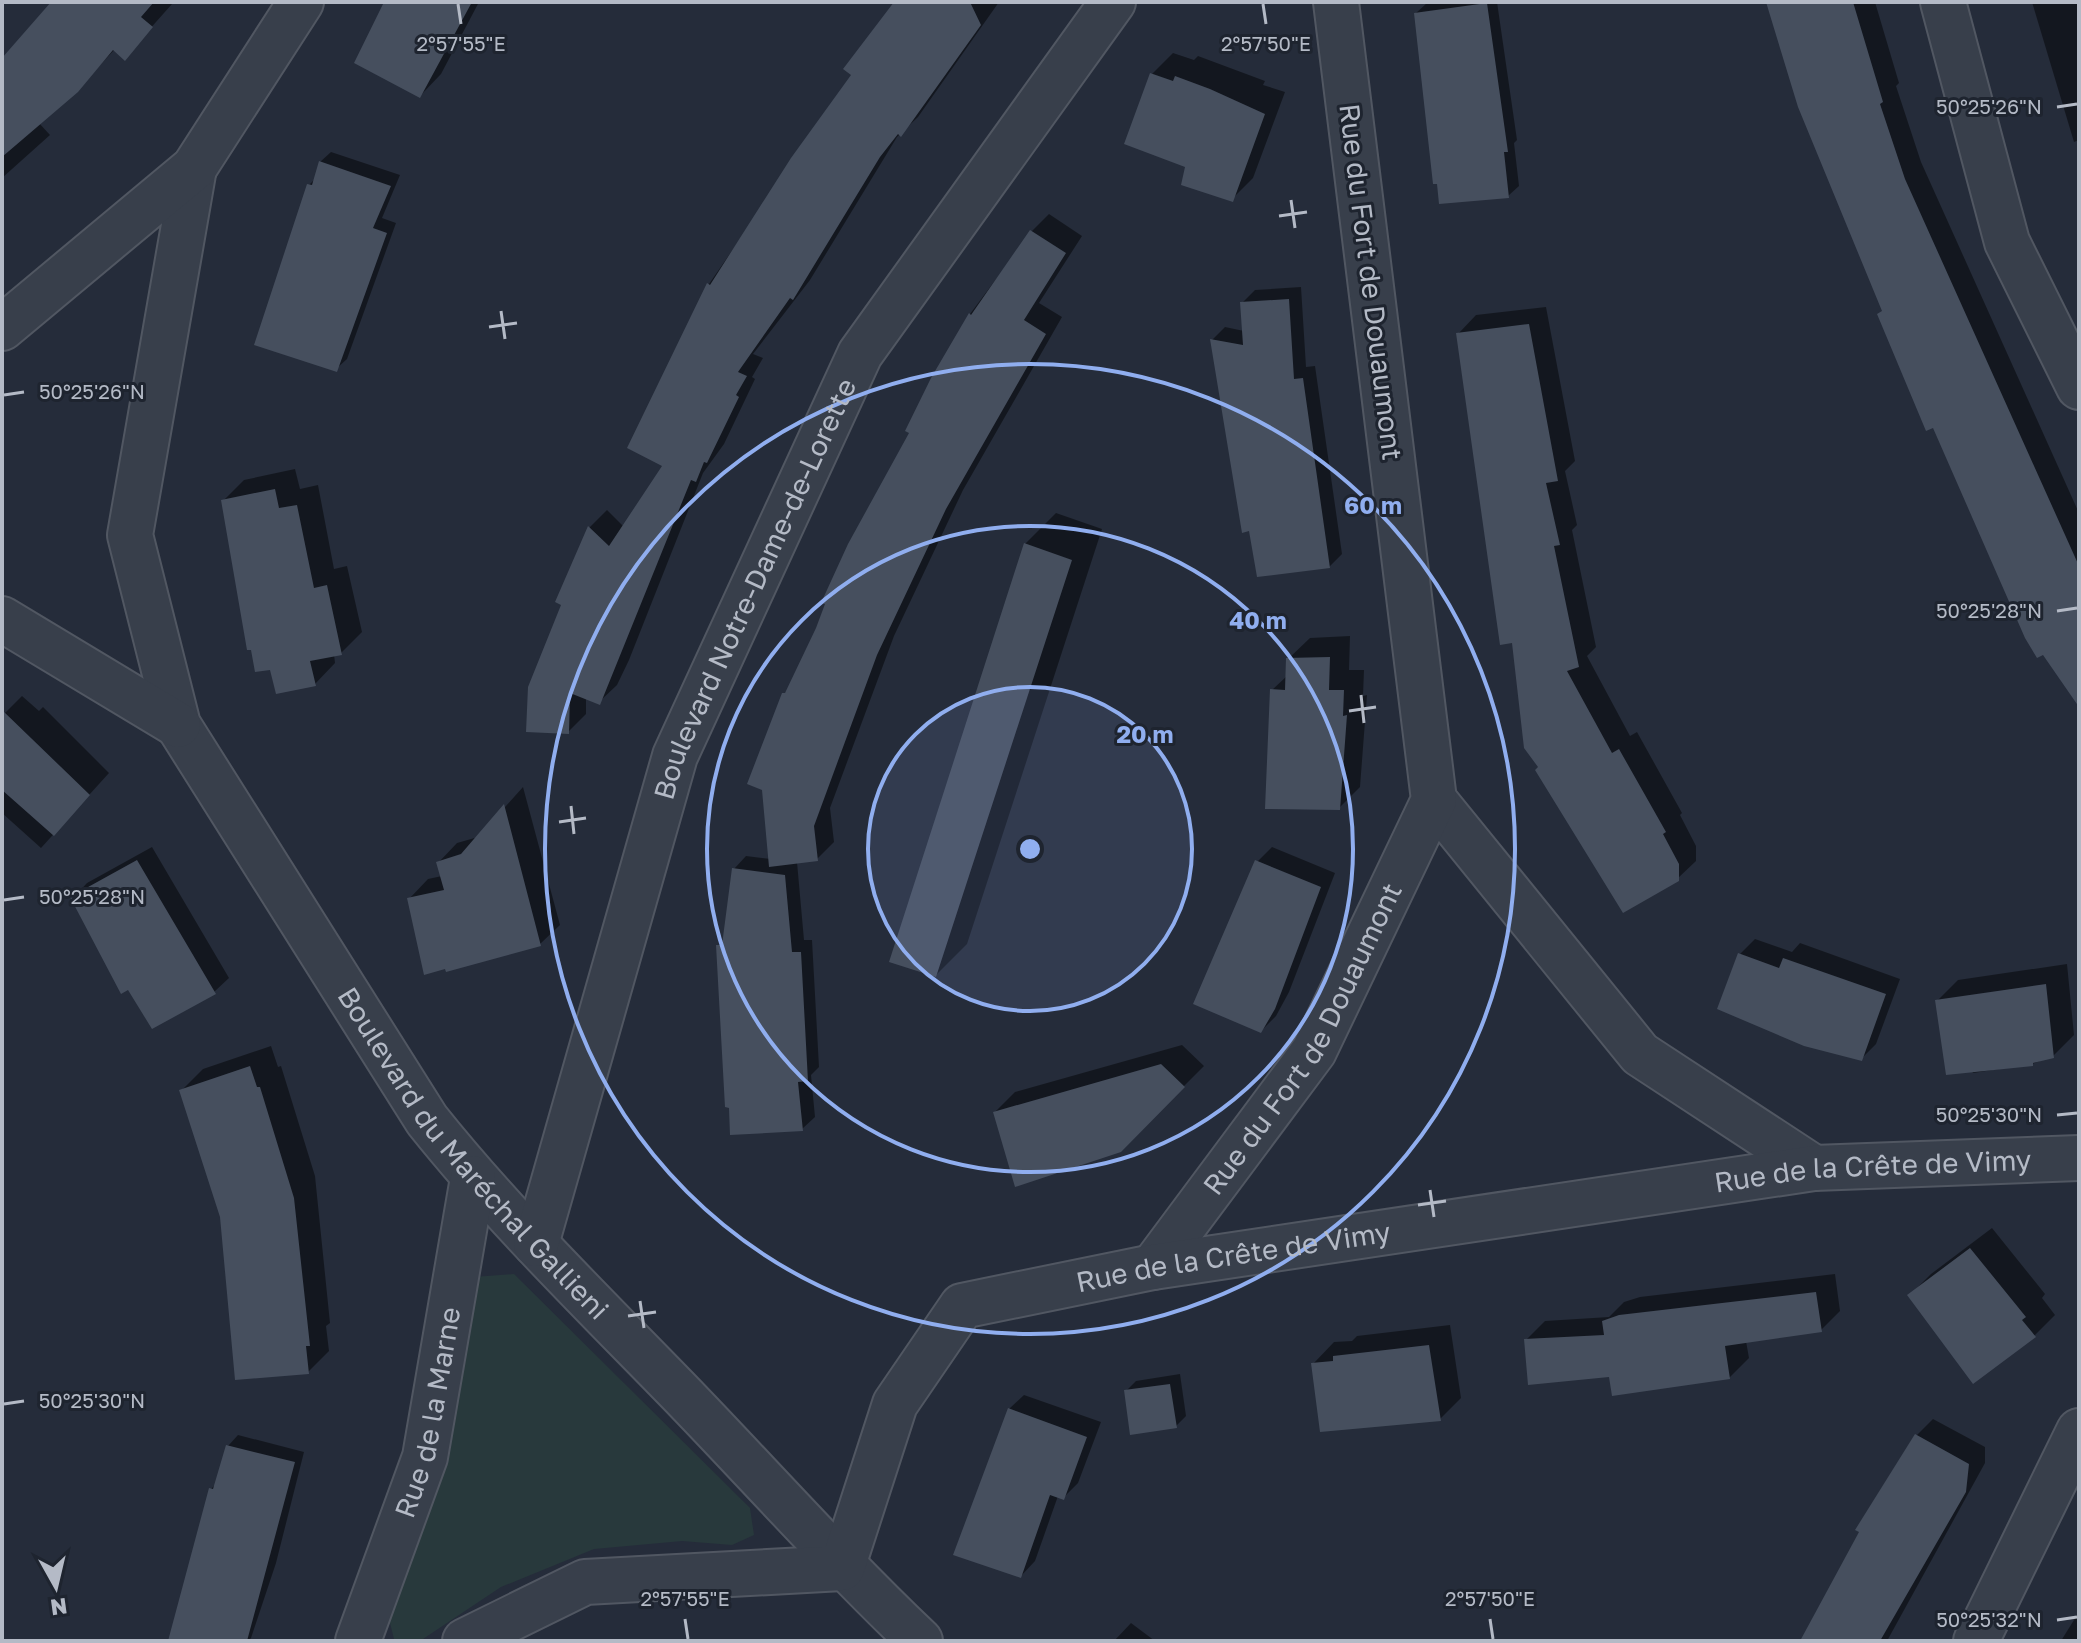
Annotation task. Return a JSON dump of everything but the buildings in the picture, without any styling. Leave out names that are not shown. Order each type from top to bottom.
[{"type":"street","points":[[2,328],[194,168],[301,2]]},
{"type":"street","name":"Boulevard Notre-Dame-de-Lorette","points":[[536,1244],[675,756],[860,354],[1113,2]]},
{"type":"street","name":"Rue du Fort de Douaumont","points":[[1153,1267],[1314,1051],[1434,800],[1336,2]]},
{"type":"street","points":[[1943,2],[2007,242],[2079,387]]},
{"type":"street","points":[[178,725],[130,535],[194,168]]},
{"type":"street","points":[[2,619],[178,725]]},
{"type":"street","name":"Boulevard du Maréchal Gallieni","points":[[178,725],[427,1120],[473,1178],[724,1439],[842,1568],[920,1641]]},
{"type":"street","points":[[1434,800],[1640,1054],[1814,1168]]},
{"type":"street","name":"Rue de la Crête de Vimy","points":[[842,1568],[895,1404],[962,1306],[1153,1267],[1814,1168],[2079,1158]]},
{"type":"street","name":"Rue de la Marne","points":[[358,1641],[425,1457],[473,1178]]},
{"type":"street","points":[[1976,1641],[2079,1431]]},
{"type":"street","points":[[465,1641],[585,1582],[842,1568]]},
{"type":"shaded area","points":[[514,1274],[750,1508],[754,1535],[732,1545],[682,1541],[594,1549],[501,1587],[420,1641],[394,1639],[388,1615],[474,1277]]}]
